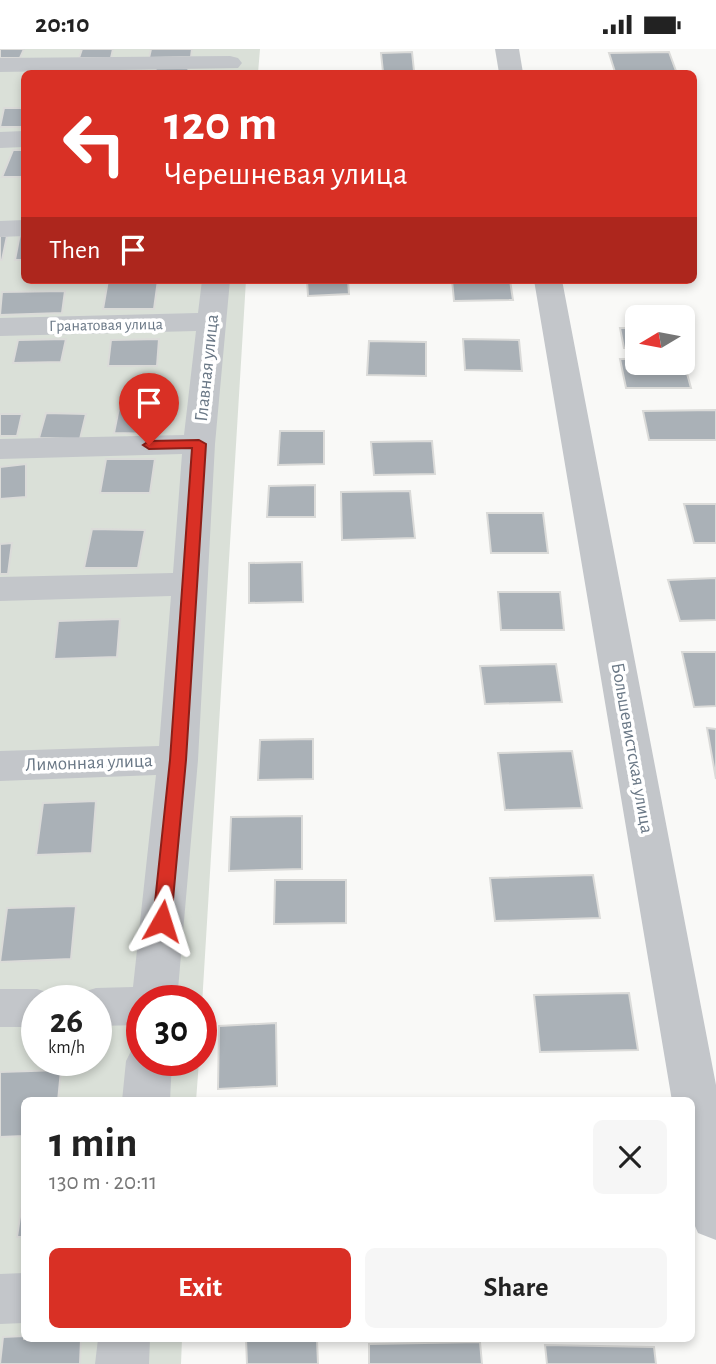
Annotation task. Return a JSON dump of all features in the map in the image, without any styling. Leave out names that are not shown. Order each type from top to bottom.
[{"type":"street","points":[[507,49],[510,70]]},
{"type":"street","points":[[0,65],[229,62]]},
{"type":"street","points":[[0,140],[21,139]]},
{"type":"street","points":[[0,229],[21,228]]},
{"type":"street","name":"Главная улица","points":[[156,985],[178,760],[199,444],[216,284]]},
{"type":"street","name":"Большевистская улица","points":[[549,284],[695,1097]]},
{"type":"street","name":"Гранатовая улица","points":[[0,327],[213,322]]},
{"type":"street","points":[[0,449],[199,444]]},
{"type":"street","points":[[0,589],[190,584]]},
{"type":"street","name":"Лимонная улица","points":[[0,766],[178,760]]},
{"type":"street","points":[[0,1008],[21,1008]]},
{"type":"street","points":[[145,1097],[148,1076]]},
{"type":"street","name":"Большевистская улица","points":[[695,1099],[716,1216]]},
{"type":"street","points":[[0,1299],[21,1298]]},
{"type":"street","points":[[122,1364],[124,1342]]},
{"type":"shaded area","points":[[0,49],[260,49],[258,70],[21,70],[21,284],[246,284],[203,985],[126,985],[126,1076],[198,1076],[196,1097],[21,1097],[21,1342],[182,1342],[181,1364],[0,1364]]},
{"type":"building","points":[[0,49],[24,49],[20,58],[0,58]]},
{"type":"building","points":[[82,49],[113,49],[111,58],[79,58]]},
{"type":"building","points":[[151,49],[192,49],[191,57],[149,58]]},
{"type":"building","points":[[412,52],[414,70],[383,70],[381,53]]},
{"type":"building","points":[[669,52],[676,70],[614,70],[609,53]]},
{"type":"building","points":[[156,67],[189,68],[188,70],[156,70]]},
{"type":"building","points":[[4,108],[21,108],[21,127],[0,127]]},
{"type":"building","points":[[13,150],[21,150],[21,177],[2,177]]},
{"type":"building","points":[[20,234],[21,234],[21,260],[15,260]]},
{"type":"building","points":[[0,236],[7,236],[2,260],[0,260]]},
{"type":"building","points":[[107,284],[157,284],[154,309],[103,309]]},
{"type":"building","points":[[307,284],[348,284],[349,294],[308,296]]},
{"type":"building","points":[[452,284],[511,284],[513,300],[454,301]]},
{"type":"building","points":[[65,291],[62,313],[0,315],[2,292]]},
{"type":"building","points":[[620,328],[625,328],[624,348]]},
{"type":"building","points":[[66,339],[61,362],[13,363],[18,340]]},
{"type":"building","points":[[159,339],[157,366],[108,366],[111,340]]},
{"type":"building","points":[[463,339],[519,340],[522,371],[465,370]]},
{"type":"building","points":[[369,341],[426,342],[426,376],[367,375]]},
{"type":"building","points":[[620,359],[625,359],[625,375],[687,375],[691,388],[626,388]]},
{"type":"building","points":[[119,408],[164,409],[160,434],[114,433]]},
{"type":"building","points":[[716,410],[716,440],[649,440],[643,411]]},
{"type":"building","points":[[46,413],[86,414],[80,439],[39,438]]},
{"type":"building","points":[[0,414],[22,414],[17,436],[0,436]]},
{"type":"building","points":[[280,431],[324,431],[324,464],[278,465]]},
{"type":"building","points":[[432,441],[435,474],[374,475],[371,442]]},
{"type":"building","points":[[106,459],[155,459],[150,493],[100,493]]},
{"type":"building","points":[[26,464],[26,497],[0,499],[0,467]]},
{"type":"building","points":[[315,485],[315,517],[267,517],[269,486]]},
{"type":"building","points":[[410,491],[415,538],[342,540],[341,492]]},
{"type":"building","points":[[684,504],[716,504],[716,543],[694,543]]},
{"type":"building","points":[[487,513],[543,513],[548,553],[491,553]]},
{"type":"building","points":[[92,529],[145,530],[138,568],[84,568]]},
{"type":"building","points":[[12,543],[8,574],[0,574],[0,544]]},
{"type":"building","points":[[302,562],[303,602],[249,603],[249,563]]},
{"type":"building","points":[[716,578],[716,620],[680,621],[668,580]]},
{"type":"building","points":[[498,592],[560,592],[564,630],[501,630]]},
{"type":"building","points":[[120,619],[117,657],[54,659],[58,621]]},
{"type":"building","points":[[682,652],[716,652],[716,706],[694,707]]},
{"type":"building","points":[[556,664],[562,702],[485,704],[480,666]]},
{"type":"building","points":[[707,728],[716,729],[716,779]]},
{"type":"building","points":[[313,739],[313,779],[258,780],[260,740]]},
{"type":"building","points":[[572,751],[582,808],[505,810],[498,753]]},
{"type":"building","points":[[96,801],[92,853],[36,855],[43,803]]},
{"type":"building","points":[[302,816],[302,869],[229,871],[231,817]]},
{"type":"building","points":[[593,875],[600,918],[495,921],[490,878]]},
{"type":"building","points":[[275,880],[346,880],[346,923],[274,924]]},
{"type":"building","points":[[76,906],[71,959],[0,962],[7,908]]},
{"type":"building","points":[[629,993],[638,1050],[540,1052],[534,995]]},
{"type":"building","points":[[276,1023],[277,1086],[218,1089],[219,1026]]},
{"type":"building","points":[[21,1071],[21,1076],[60,1076],[58,1097],[21,1097],[21,1136],[0,1137],[0,1072]]},
{"type":"building","points":[[21,1210],[21,1237],[17,1237]]},
{"type":"building","points":[[21,1336],[21,1342],[81,1342],[80,1364],[0,1364],[3,1337]]},
{"type":"building","points":[[246,1342],[317,1342],[318,1364],[247,1364]]},
{"type":"building","points":[[480,1342],[482,1364],[369,1364],[369,1344]]},
{"type":"building","points":[[545,1345],[654,1347],[656,1364],[547,1364]]},
{"type":"route","points":[[149,445],[199,444],[178,760],[162,921]]}]
